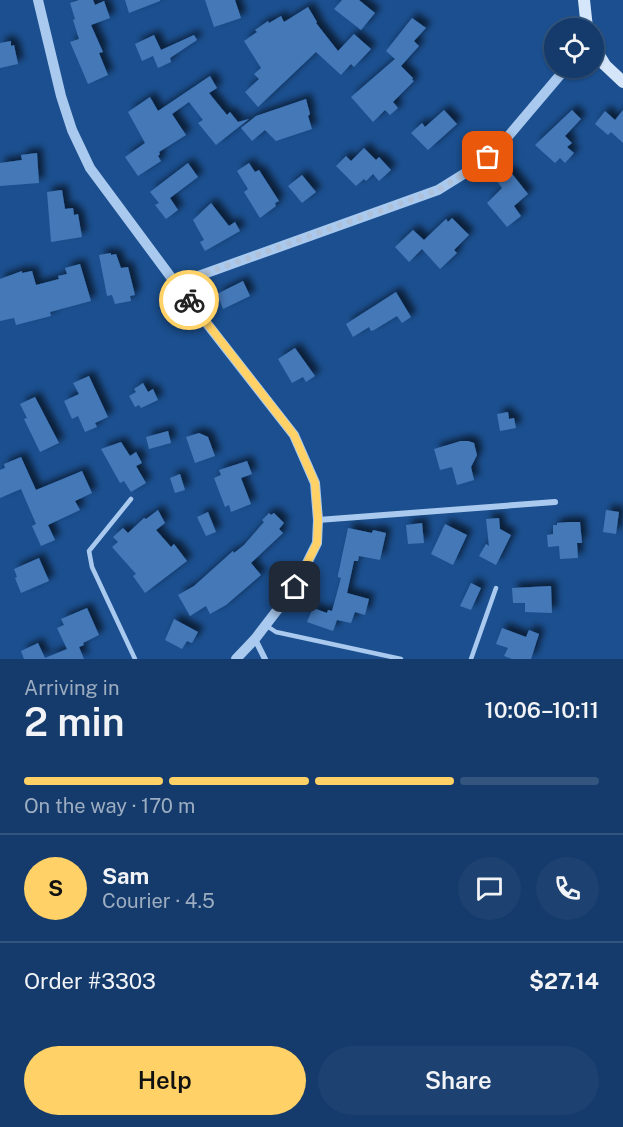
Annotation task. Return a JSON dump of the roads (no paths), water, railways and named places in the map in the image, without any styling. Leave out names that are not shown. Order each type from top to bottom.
[{"type":"main road","points":[[584,0],[586,18]]},
{"type":"main road","points":[[604,63],[623,82]]},
{"type":"street","points":[[38,0],[61,96],[72,130],[90,168],[176,284],[294,435],[315,483],[317,543],[295,587],[266,626],[236,659]]},
{"type":"street","points":[[176,284],[438,190],[475,167],[500,146],[558,78]]},
{"type":"street","points":[[318,520],[555,502]]},
{"type":"street","points":[[255,639],[265,659]]},
{"type":"lane","points":[[131,499],[89,551],[92,567],[135,659]]},
{"type":"lane","points":[[471,659],[496,588]]},
{"type":"lane","points":[[266,626],[276,632],[401,659]]}]
